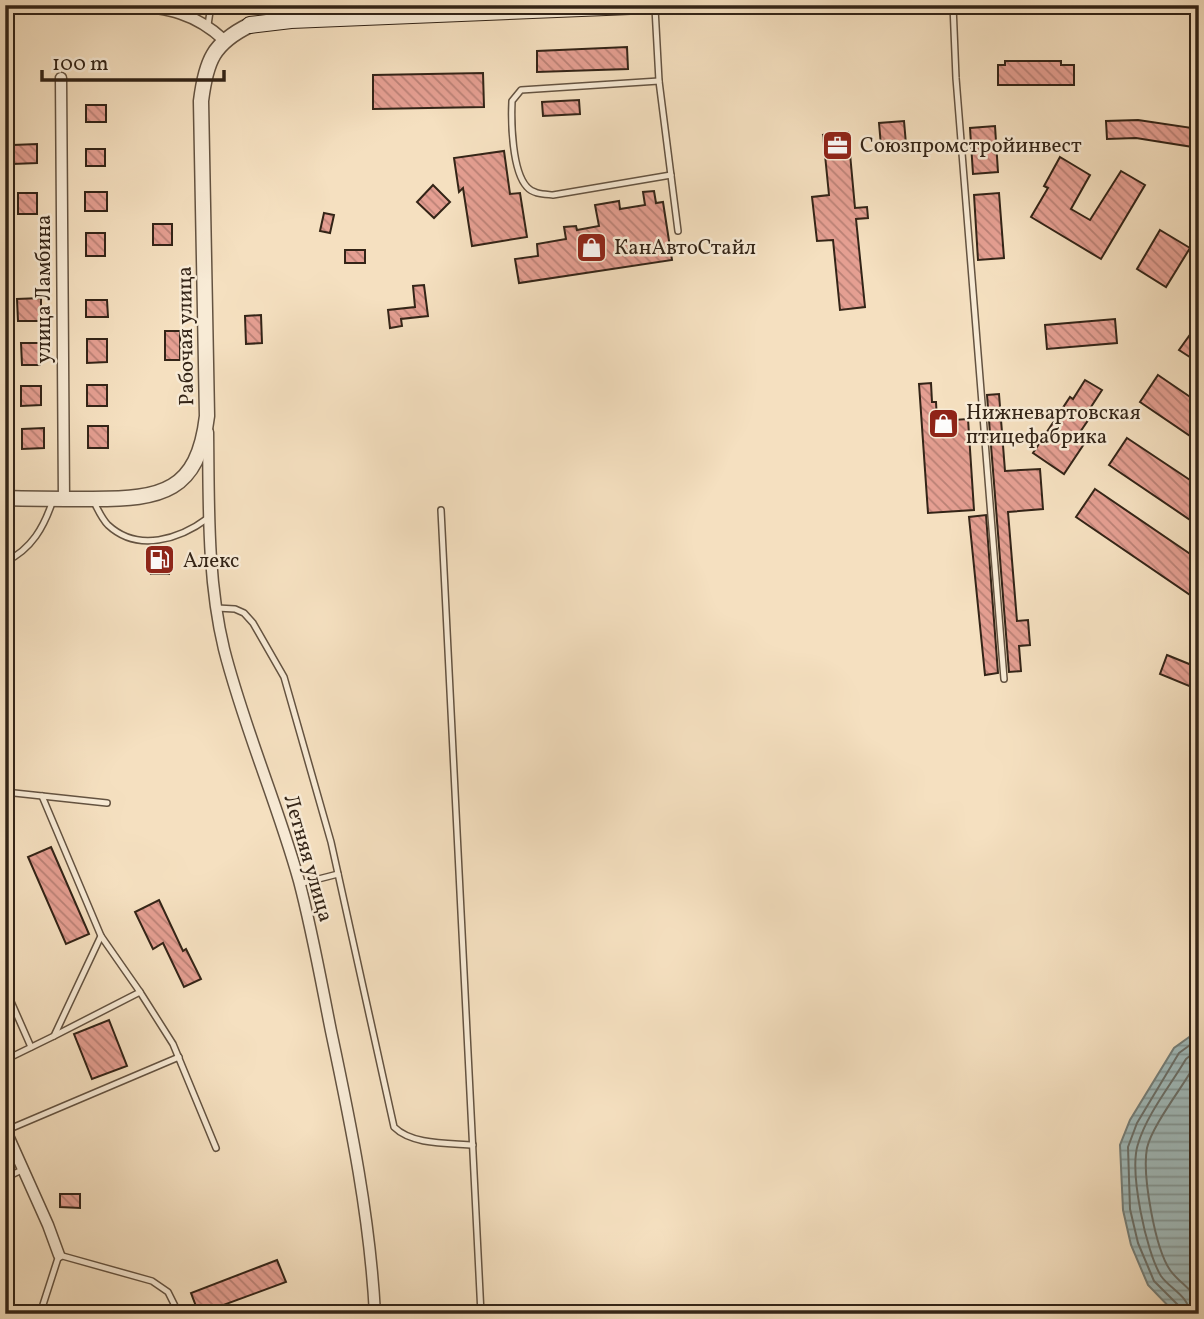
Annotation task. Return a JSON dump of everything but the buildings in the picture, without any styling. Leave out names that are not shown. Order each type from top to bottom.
[{"type":"main road","points":[[250,25],[291,20],[655,5]]},
{"type":"street","points":[[129,5],[154,6],[177,12],[208,25],[224,40],[250,25]]},
{"type":"street","name":"Рабочая улица","points":[[5,498],[142,498],[183,479],[197,460],[205,435],[207,416],[201,101],[212,56],[224,40]]},
{"type":"street","name":"улица Ламбина","points":[[59,499],[61,78]]},
{"type":"street","name":"Летняя улица","points":[[207,416],[209,517],[223,647],[299,884],[359,1173],[371,1250],[375,1314]]},
{"type":"street","points":[[6,1130],[59,1255]]},
{"type":"lane","points":[[208,25],[211,5]]},
{"type":"lane","points":[[655,5],[659,81],[678,231]]},
{"type":"lane","points":[[953,5],[956,78],[1004,679]]},
{"type":"lane","points":[[659,81],[521,90],[515,94],[512,101],[516,162],[526,187],[552,195],[671,175]]},
{"type":"lane","points":[[5,562],[29,546],[59,499]]},
{"type":"lane","points":[[93,499],[110,527],[121,534],[144,541],[170,539],[193,530],[209,517]]},
{"type":"lane","points":[[441,510],[481,1314]]},
{"type":"lane","points":[[217,608],[235,609],[244,613],[253,623],[284,677],[326,820],[394,1127],[402,1135],[415,1139],[473,1145]]},
{"type":"lane","points":[[5,792],[107,803]]},
{"type":"lane","points":[[42,796],[102,936],[163,1026],[179,1057],[216,1148]]},
{"type":"lane","points":[[299,884],[338,874]]},
{"type":"lane","points":[[54,1036],[102,936]]},
{"type":"lane","points":[[5,988],[31,1047]]},
{"type":"lane","points":[[5,1060],[140,992]]},
{"type":"lane","points":[[6,1130],[179,1057]]},
{"type":"lane","points":[[5,1178],[24,1169]]},
{"type":"lane","points":[[40,1314],[59,1255],[152,1281],[168,1292],[180,1314]]},
{"type":"water","points":[[1192,1035],[1199,1042],[1199,1314],[1176,1314],[1148,1285],[1131,1245],[1123,1210],[1120,1145],[1130,1120],[1174,1048]]},
{"type":"place","name":"Союзпромстройинвест","points":[[837,145]]},
{"type":"place","name":"КанАвтоСтайл","points":[[591,247]]},
{"type":"place","name":"Нижневартовская птицефабрика","points":[[943,424]]},
{"type":"place","name":"Алекс","points":[[160,560]]}]
